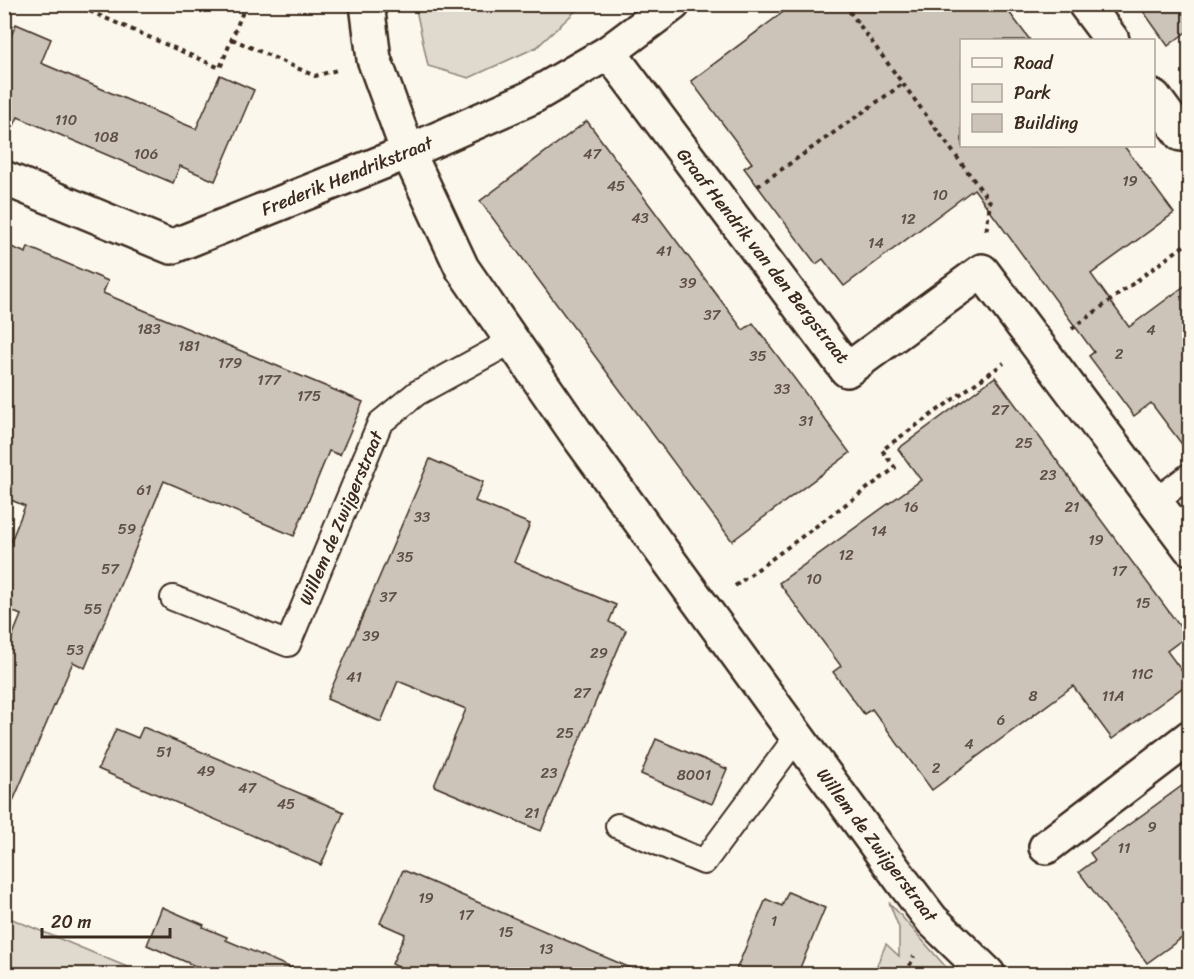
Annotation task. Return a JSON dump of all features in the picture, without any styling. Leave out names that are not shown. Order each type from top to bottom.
[{"type":"street","name":"Willem de Zwijgerstraat","points":[[367,4],[374,59],[408,152],[462,268],[514,340],[576,433],[796,738],[932,920],[988,975]]},
{"type":"street","name":"Frederik Hendrikstraat","points":[[4,178],[171,247],[408,152],[530,98],[609,52],[673,4]]},
{"type":"street","points":[[1085,4],[1111,39]]},
{"type":"street","name":"Graaf Hendrik van den Bergstraat","points":[[609,52],[847,370],[982,271]]},
{"type":"street","points":[[1155,98],[1181,135],[1190,129]]},
{"type":"street","points":[[982,271],[1190,548]]},
{"type":"street","points":[[1046,846],[1190,737]]},
{"type":"lane","name":"Willem de Zwijgerstraat","points":[[173,598],[288,644],[380,423],[417,393],[514,340]]},
{"type":"lane","points":[[1154,502],[1190,475]]},
{"type":"lane","points":[[618,826],[704,862],[796,738]]},
{"type":"path","points":[[73,4],[220,68],[246,4]]},
{"type":"path","points":[[844,4],[990,202],[982,271]]},
{"type":"path","points":[[232,39],[315,76],[374,59]]},
{"type":"path","points":[[726,209],[904,83]]},
{"type":"path","points":[[704,609],[895,468],[882,450],[1038,347],[1190,242]]},
{"type":"green space","points":[[415,4],[582,5],[537,47],[469,78],[428,66]]},
{"type":"green space","points":[[889,902],[952,974],[873,974],[886,944],[899,956],[899,928]]},
{"type":"green space","points":[[5,916],[144,974],[5,974]]},
{"type":"building","points":[[794,4],[1003,4],[1029,39],[960,39],[960,147],[1125,147],[1174,213],[1091,274],[1129,327],[1190,282],[1190,455],[1151,403],[1134,416],[1089,356],[1094,352],[974,189],[844,286],[823,259],[816,264],[744,168],[752,163],[691,81]]},
{"type":"building","points":[[1138,4],[1190,4],[1190,29],[1168,46]]},
{"type":"building","points":[[16,24],[51,39],[41,63],[196,129],[220,75],[254,90],[215,181],[180,166],[173,183],[18,117],[4,147],[4,48]]},
{"type":"building","points":[[587,121],[743,330],[753,323],[850,453],[732,541],[480,201]]},
{"type":"building","points":[[4,244],[26,253],[28,247],[108,281],[103,293],[363,402],[340,455],[329,451],[294,536],[164,481],[85,668],[73,662],[4,822],[4,657],[21,615],[4,608],[4,559],[25,506],[4,497]]},
{"type":"building","points":[[995,377],[1187,636],[1167,651],[1190,682],[1112,739],[1073,686],[932,790],[872,709],[864,714],[833,672],[841,666],[779,583],[921,480],[898,449]]},
{"type":"building","points":[[430,459],[483,482],[475,501],[530,524],[514,562],[616,605],[609,622],[626,630],[541,831],[434,786],[466,709],[398,681],[381,722],[327,699]]},
{"type":"building","points":[[143,727],[344,812],[321,865],[98,769],[116,729],[138,738]]},
{"type":"building","points":[[656,739],[727,769],[712,804],[641,774]]},
{"type":"building","points":[[1190,780],[1190,932],[1147,963],[1079,872],[1095,860],[1090,853]]},
{"type":"building","points":[[403,870],[647,975],[414,975],[392,964],[405,934],[380,923]]},
{"type":"building","points":[[788,892],[825,908],[797,975],[734,975],[766,899],[782,906]]},
{"type":"building","points":[[162,907],[204,925],[203,927],[227,937],[226,940],[308,975],[216,975],[147,945]]}]
